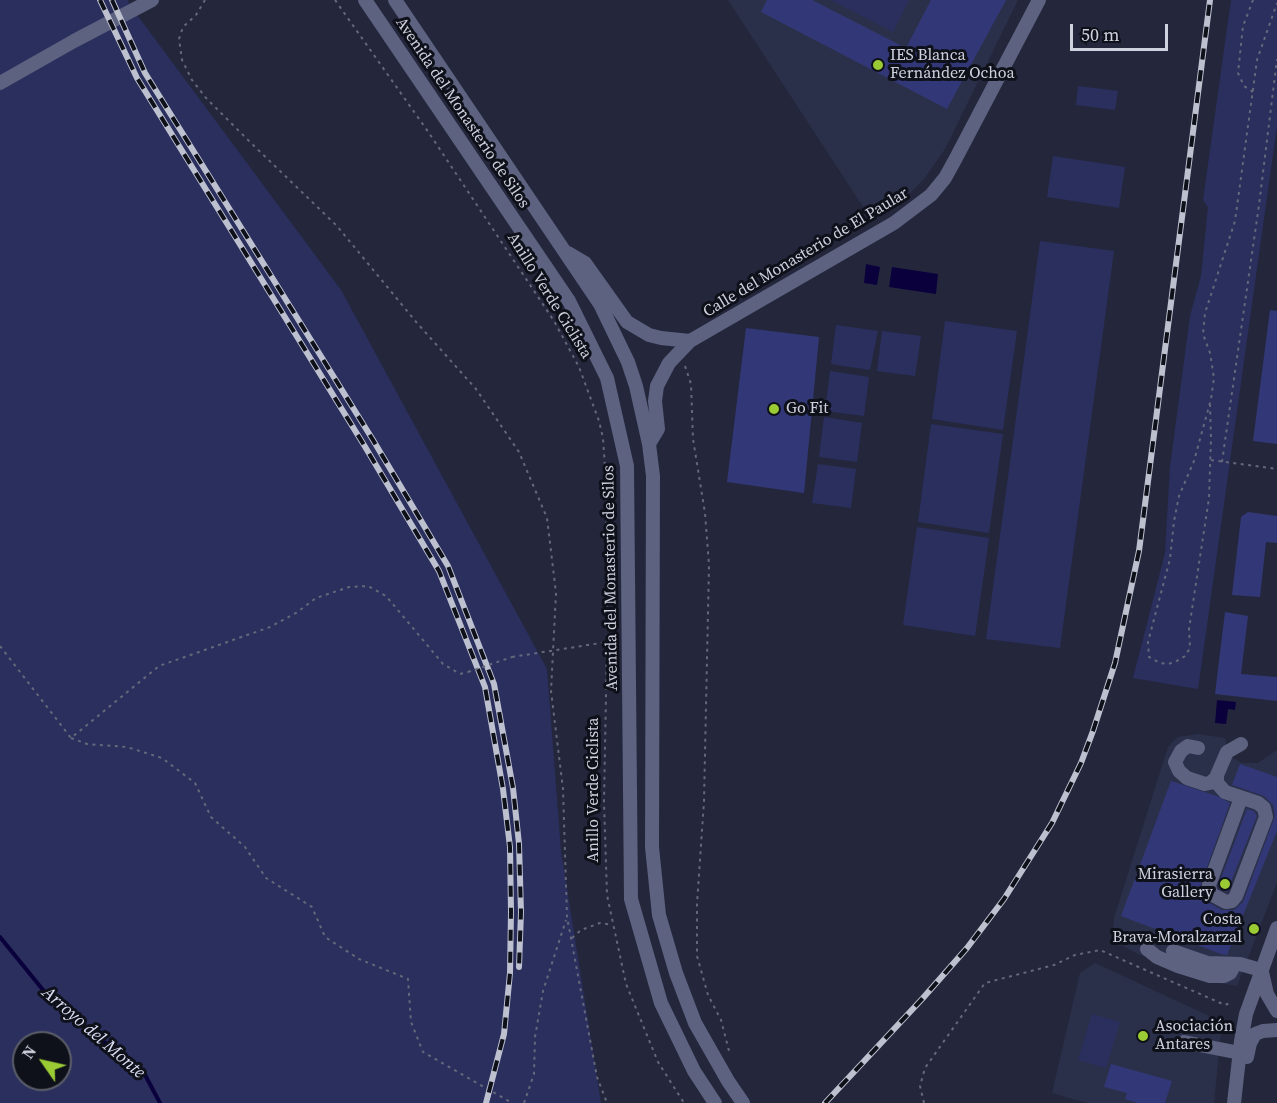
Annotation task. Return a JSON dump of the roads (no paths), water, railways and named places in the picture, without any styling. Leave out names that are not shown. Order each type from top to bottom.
[{"type":"street","points":[[0,83],[74,40],[152,0]]},
{"type":"street","name":"Avenida del Monasterio de Silos","points":[[365,0],[568,301],[607,378],[627,466],[631,899],[661,1003],[694,1071],[715,1103]]},
{"type":"street","name":"Avenida del Monasterio de Silos","points":[[395,0],[600,304],[614,331],[636,386],[649,444],[653,476],[652,847],[659,915],[675,973],[695,1023],[743,1103]]},
{"type":"street","name":"Calle del Monasterio de El Paular","points":[[649,444],[658,429],[655,401],[657,386],[669,363],[690,340],[894,224],[931,195],[945,178],[960,153],[1040,0]]},
{"type":"street","points":[[565,251],[585,263],[627,322],[661,339],[690,340]]},
{"type":"street","points":[[1211,781],[1227,752],[1241,744]]},
{"type":"street","points":[[1198,748],[1188,746],[1176,758],[1176,766],[1182,775],[1211,781],[1225,792],[1258,803],[1264,808],[1266,817],[1236,896],[1232,901],[1226,902],[1211,894],[1209,885],[1241,798]]},
{"type":"street","points":[[1236,1103],[1246,1014],[1277,928]]},
{"type":"street","points":[[1147,949],[1157,957],[1178,966],[1210,976],[1224,976],[1230,973],[1235,964]]},
{"type":"street","points":[[1173,951],[1208,963],[1235,964],[1261,970]]},
{"type":"street","points":[[1261,970],[1267,994],[1277,1011]]},
{"type":"street","points":[[1236,1103],[1252,1037],[1258,1032],[1277,1030]]},
{"type":"street","points":[[1184,1042],[1240,1053]]},
{"type":"waterway","name":"Arroyo del Monte","points":[[0,937],[52,1001],[144,1073],[160,1103]]},
{"type":"railway","points":[[100,0],[137,78],[364,445],[439,571],[485,687],[503,789],[510,847],[511,912],[510,973],[504,1034],[486,1103]]},
{"type":"railway","points":[[112,0],[145,73],[373,440],[448,566],[494,684],[513,788],[519,844],[521,912],[519,967]]},
{"type":"railway","points":[[825,1103],[967,948],[1004,899],[1052,823],[1081,763],[1093,731],[1115,663],[1139,551],[1210,0]]},
{"type":"place","name":"IES Blanca Fernández Ochoa","points":[[878,65]]},
{"type":"place","name":"Go Fit","points":[[774,409]]},
{"type":"place","name":"Mirasierra Gallery","points":[[1225,884]]},
{"type":"place","name":"Costa Brava-Moralzarzal","points":[[1254,929]]},
{"type":"place","name":"Asociación Antares","points":[[1143,1036]]}]
